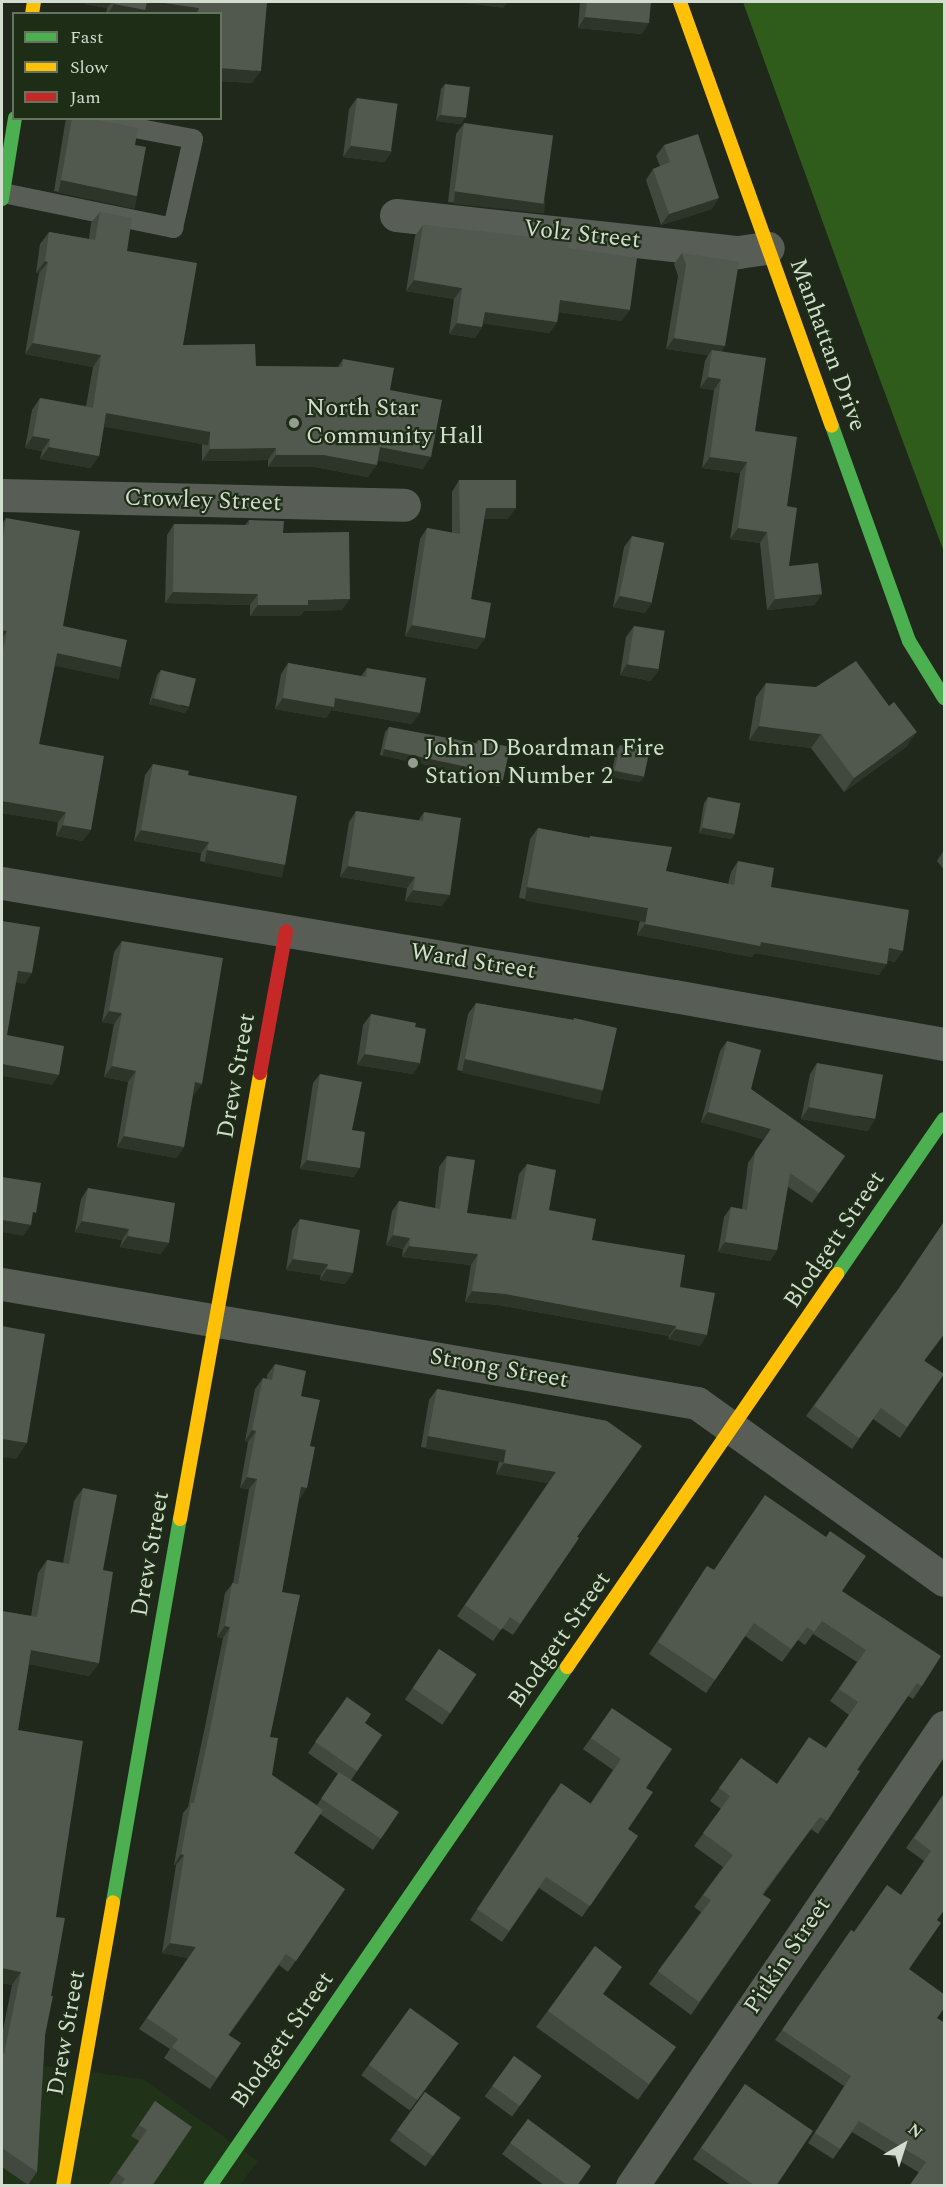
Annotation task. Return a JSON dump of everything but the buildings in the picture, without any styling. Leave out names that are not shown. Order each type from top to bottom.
[{"type":"street","name":"Manhattan Drive","points":[[680,2],[909,641],[945,698]]},
{"type":"street","points":[[2,196],[15,120]]},
{"type":"street","name":"Volz Street","points":[[396,215],[738,252],[768,248]]},
{"type":"street","name":"Crowley Street","points":[[2,495],[404,505]]},
{"type":"street","name":"Ward Street","points":[[2,883],[945,1044]]},
{"type":"street","name":"Drew Street","points":[[63,2186],[214,1322],[286,931]]},
{"type":"street","name":"Blodgett Street","points":[[210,2186],[945,1119]]},
{"type":"street","name":"Strong Street","points":[[2,1284],[697,1403],[945,1580]]},
{"type":"street","name":"Pitkin Street","points":[[632,2186],[945,1727]]},
{"type":"lane","points":[[2,196],[173,228],[193,139],[93,120]]},
{"type":"shaded area","points":[[2,2039],[37,2065],[143,2079],[258,2161],[240,2185],[2,2185]]},
{"type":"green space","points":[[743,2],[944,2],[944,552],[876,369]]},
{"type":"traffic: fast","points":[[2,199],[15,120]]},
{"type":"traffic: fast","points":[[832,426],[909,641],[944,698]]},
{"type":"traffic: fast","points":[[837,1274],[944,1119]]},
{"type":"traffic: fast","points":[[113,1902],[180,1519]]},
{"type":"traffic: fast","points":[[210,2186],[567,1667]]},
{"type":"traffic: slow","points":[[32,12],[34,2]]},
{"type":"traffic: slow","points":[[680,2],[832,426]]},
{"type":"traffic: slow","points":[[180,1519],[260,1073]]},
{"type":"traffic: slow","points":[[567,1667],[837,1274]]},
{"type":"traffic: slow","points":[[63,2186],[113,1902]]},
{"type":"traffic: jam","points":[[260,1073],[286,931]]},
{"type":"place","name":"North Star Community Hall","points":[[294,423]]},
{"type":"place","name":"John D Boardman Fire Station Number 2","points":[[413,763]]}]
